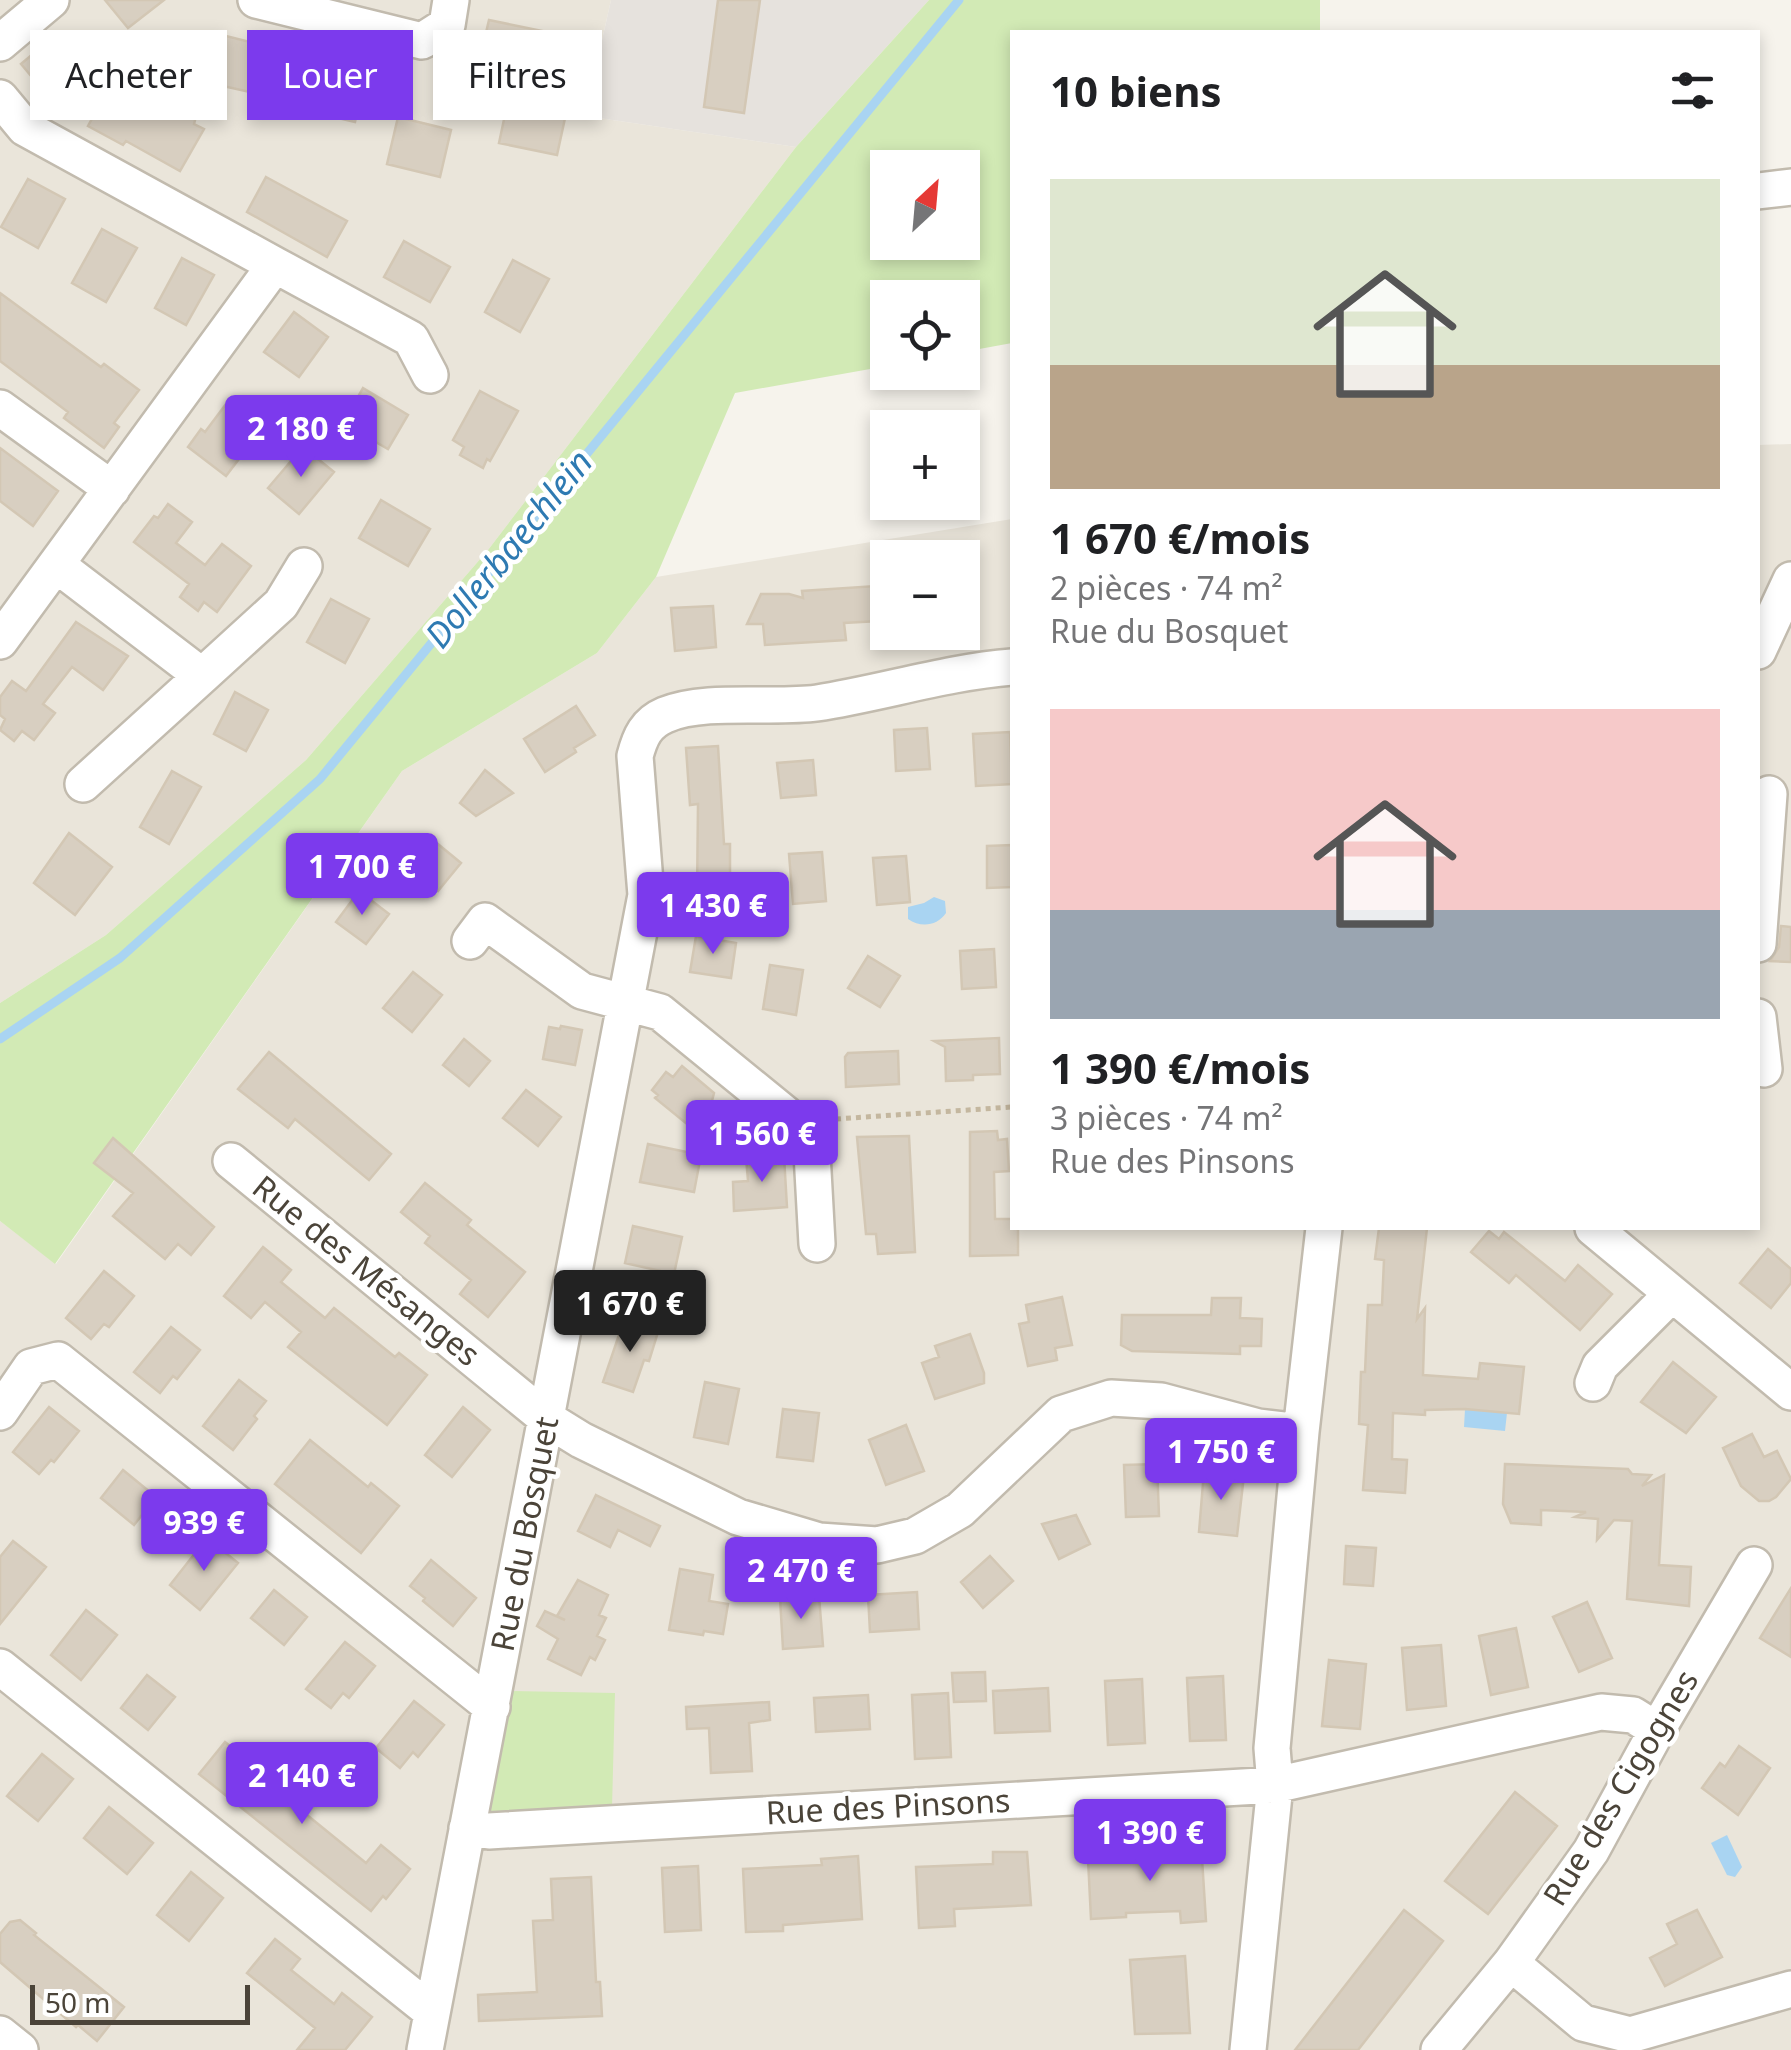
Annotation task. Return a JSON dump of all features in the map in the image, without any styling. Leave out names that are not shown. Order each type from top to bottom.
[{"type":"street","points":[[256,0],[422,41],[447,25],[452,0]]},
{"type":"street","points":[[0,43],[43,2]]},
{"type":"street","points":[[0,98],[25,128],[411,339],[430,376]]},
{"type":"street","points":[[1760,191],[1791,187]]},
{"type":"street","points":[[0,641],[275,265]]},
{"type":"street","points":[[0,408],[112,489]]},
{"type":"street","points":[[58,566],[202,676]]},
{"type":"street","points":[[83,784],[281,604],[304,566]]},
{"type":"street","points":[[1760,646],[1791,580]]},
{"type":"street","name":"Rue du Bosquet","points":[[425,2050],[646,895],[636,756],[640,738],[650,723],[668,714],[814,703],[1010,666]]},
{"type":"street","points":[[1760,924],[1773,794]]},
{"type":"street","points":[[470,942],[485,921],[582,991],[660,1012],[811,1135],[817,1244]]},
{"type":"street","points":[[1760,1034],[1764,1069]]},
{"type":"street","name":"Rue des Mésanges","points":[[231,1161],[547,1419],[738,1517],[818,1541],[876,1545],[915,1536],[960,1510],[1061,1414],[1111,1398],[1162,1400],[1258,1427],[1301,1432]]},
{"type":"street","points":[[1248,2050],[1275,1785],[1272,1748],[1301,1432],[1324,1230]]},
{"type":"street","points":[[1595,1230],[1791,1392]]},
{"type":"street","points":[[1593,1383],[1600,1366],[1672,1294]]},
{"type":"street","points":[[0,1412],[31,1367],[58,1360],[492,1707]]},
{"type":"street","name":"Rue des Cigognes","points":[[1438,2050],[1511,1963],[1591,1852],[1657,1730],[1754,1566]]},
{"type":"street","points":[[0,1668],[432,2012]]},
{"type":"street","name":"Rue des Pinsons","points":[[468,1828],[508,1830],[1275,1785],[1602,1712],[1634,1715],[1657,1730]]},
{"type":"street","points":[[1511,1963],[1583,2023],[1630,2034],[1791,1989]]},
{"type":"street","points":[[0,2034],[20,2050]]},
{"type":"path","points":[[804,1129],[836,1118],[1010,1107]]},
{"type":"shaded area","points":[[0,0],[611,0],[602,40],[602,30],[433,30],[433,120],[602,118],[796,147],[488,550],[306,760],[106,935],[0,1003]]},
{"type":"shaded area","points":[[611,0],[929,0],[796,147],[602,118],[602,40]]},
{"type":"shaded area","points":[[1791,444],[1791,2050],[0,2050],[0,1221],[56,1264],[402,771],[597,653],[656,577],[870,542],[870,650],[980,650],[980,540],[883,540],[1010,519],[1010,1230],[1760,1230],[1760,445]]},
{"type":"green space","points":[[929,0],[1320,0],[1320,30],[1010,30],[1010,343],[980,349],[980,280],[870,280],[870,369],[735,393],[656,577],[597,653],[402,771],[55,1264],[0,1221],[0,1003],[106,935],[306,760],[488,550],[796,147]]},
{"type":"green space","points":[[512,1691],[615,1693],[612,1808],[482,1816]]},
{"type":"water","points":[[934,897],[945,901],[946,913],[938,921],[918,924],[908,919],[908,907]]},
{"type":"water","points":[[1465,1409],[1507,1413],[1505,1431],[1464,1427]]},
{"type":"water","points":[[1727,1835],[1742,1867],[1735,1877],[1727,1875],[1711,1843]]},
{"type":"building","points":[[105,0],[164,0],[128,28]]},
{"type":"building","points":[[718,0],[760,0],[744,113],[704,107]]},
{"type":"building","points":[[489,20],[537,30],[487,30]]},
{"type":"building","points":[[227,36],[247,41],[247,91],[227,87]]},
{"type":"building","points":[[30,56],[30,75],[21,64]]},
{"type":"building","points":[[91,120],[195,120],[194,124],[204,129],[180,171],[126,141],[123,145],[88,126]]},
{"type":"building","points":[[397,120],[451,130],[440,177],[387,164]]},
{"type":"building","points":[[504,120],[565,120],[557,155],[499,143]]},
{"type":"building","points":[[266,177],[347,221],[327,257],[247,212]]},
{"type":"building","points":[[28,179],[65,199],[38,248],[1,227]]},
{"type":"building","points":[[102,229],[137,248],[106,302],[72,283]]},
{"type":"building","points":[[404,241],[450,267],[430,302],[384,277]]},
{"type":"building","points":[[182,258],[214,275],[186,325],[155,308]]},
{"type":"building","points":[[513,260],[549,279],[520,332],[485,312]]},
{"type":"building","points":[[0,293],[139,390],[114,423],[119,427],[104,448],[64,418],[68,412],[0,361]]},
{"type":"building","points":[[294,312],[328,337],[299,377],[264,352]]},
{"type":"building","points":[[363,388],[408,415],[388,449],[343,423]]},
{"type":"building","points":[[480,391],[518,411],[483,468],[460,455],[464,447],[453,440]]},
{"type":"building","points":[[226,404],[261,430],[226,476],[188,447]]},
{"type":"building","points":[[303,447],[334,472],[299,514],[268,488]]},
{"type":"building","points":[[0,448],[58,491],[33,526],[0,501]]},
{"type":"building","points":[[381,500],[430,529],[408,566],[359,538]]},
{"type":"building","points":[[168,504],[192,522],[176,543],[205,565],[222,544],[251,566],[217,612],[204,602],[198,611],[180,597],[189,584],[134,542]]},
{"type":"building","points":[[870,586],[870,621],[844,623],[846,640],[765,645],[763,624],[747,624],[761,594],[803,598],[802,591]]},
{"type":"building","points":[[331,599],[369,619],[345,663],[307,642]]},
{"type":"building","points":[[713,606],[716,647],[675,651],[671,608]]},
{"type":"building","points":[[76,622],[128,656],[103,690],[72,667],[43,704],[55,713],[34,740],[22,731],[14,741],[0,730],[5,719],[0,715],[0,697],[12,681],[26,691]]},
{"type":"building","points":[[235,692],[268,710],[246,751],[214,734]]},
{"type":"building","points":[[576,706],[595,735],[545,772],[524,739]]},
{"type":"building","points":[[927,728],[930,769],[896,771],[894,730]]},
{"type":"building","points":[[1010,732],[1010,784],[976,786],[973,734]]},
{"type":"building","points":[[718,746],[724,844],[730,844],[730,895],[697,895],[698,804],[690,805],[686,748]]},
{"type":"building","points":[[813,760],[816,795],[781,798],[777,763]]},
{"type":"building","points":[[485,770],[513,793],[476,816],[460,803]]},
{"type":"building","points":[[172,771],[201,787],[169,844],[140,827]]},
{"type":"building","points":[[69,833],[112,867],[75,915],[34,883]]},
{"type":"building","points":[[433,840],[461,863],[438,891],[410,868]]},
{"type":"building","points":[[1010,845],[1010,887],[987,888],[987,846]]},
{"type":"building","points":[[822,852],[826,901],[793,904],[789,854]]},
{"type":"building","points":[[906,856],[910,902],[877,905],[873,858]]},
{"type":"building","points":[[359,891],[389,914],[366,944],[336,922]]},
{"type":"building","points":[[1781,926],[1791,927],[1791,962],[1770,961],[1779,947]]},
{"type":"building","points":[[696,936],[736,943],[731,978],[690,972]]},
{"type":"building","points":[[994,949],[996,987],[962,989],[960,951]]},
{"type":"building","points":[[868,956],[900,976],[880,1007],[848,988]]},
{"type":"building","points":[[770,965],[803,970],[796,1015],[763,1009]]},
{"type":"building","points":[[413,972],[442,995],[412,1032],[383,1008]]},
{"type":"building","points":[[549,1027],[582,1030],[575,1065],[543,1059]]},
{"type":"building","points":[[999,1038],[1000,1074],[946,1081],[945,1047],[934,1041]]},
{"type":"building","points":[[464,1039],[490,1061],[469,1086],[443,1065]]},
{"type":"building","points":[[898,1051],[899,1084],[846,1087],[848,1053]]},
{"type":"building","points":[[269,1052],[391,1154],[369,1180],[295,1119],[288,1128],[238,1089]]},
{"type":"building","points":[[682,1066],[714,1093],[711,1105],[692,1128],[655,1098],[658,1095],[652,1090],[666,1072],[673,1077]]},
{"type":"building","points":[[526,1090],[561,1117],[538,1146],[503,1118]]},
{"type":"building","points":[[997,1131],[998,1140],[1007,1139],[1009,1171],[994,1172],[995,1219],[1010,1219],[1010,1230],[1018,1230],[1018,1255],[970,1256],[970,1132]]},
{"type":"building","points":[[909,1136],[915,1252],[878,1254],[876,1234],[866,1234],[857,1137]]},
{"type":"building","points":[[113,1138],[214,1227],[191,1255],[178,1244],[165,1259],[113,1216],[133,1193],[94,1163]]},
{"type":"building","points":[[648,1144],[701,1155],[694,1192],[640,1182]]},
{"type":"building","points":[[784,1156],[787,1207],[734,1211],[733,1182],[748,1181],[746,1157]]},
{"type":"building","points":[[425,1183],[471,1220],[467,1225],[525,1272],[488,1317],[460,1294],[471,1280],[425,1243],[430,1236],[401,1212]]},
{"type":"building","points":[[633,1226],[682,1237],[674,1274],[625,1263]]},
{"type":"building","points":[[1379,1230],[1427,1230],[1417,1319],[1425,1308],[1423,1375],[1478,1379],[1480,1363],[1524,1367],[1519,1414],[1465,1409],[1425,1410],[1425,1415],[1393,1413],[1392,1459],[1407,1460],[1405,1493],[1363,1490],[1368,1425],[1359,1424],[1361,1372],[1365,1372],[1368,1305],[1382,1305],[1384,1260],[1375,1259]]},
{"type":"building","points":[[1489,1231],[1499,1239],[1504,1232],[1565,1281],[1578,1265],[1612,1294],[1580,1330],[1516,1275],[1509,1283],[1471,1252]]},
{"type":"building","points":[[263,1247],[291,1270],[281,1282],[325,1318],[334,1308],[395,1357],[399,1353],[427,1375],[387,1425],[288,1347],[301,1332],[265,1302],[251,1318],[224,1296]]},
{"type":"building","points":[[1768,1249],[1791,1269],[1791,1283],[1771,1308],[1740,1283]]},
{"type":"building","points":[[104,1271],[134,1296],[109,1327],[104,1324],[91,1339],[66,1318]]},
{"type":"building","points":[[1062,1297],[1072,1345],[1055,1348],[1057,1360],[1028,1366],[1019,1324],[1029,1322],[1026,1305]]},
{"type":"building","points":[[1212,1298],[1241,1298],[1240,1318],[1262,1319],[1261,1346],[1240,1346],[1240,1354],[1132,1351],[1121,1345],[1122,1315],[1211,1315]]},
{"type":"building","points":[[624,1320],[658,1332],[633,1392],[603,1382]]},
{"type":"building","points":[[171,1327],[200,1350],[160,1393],[134,1372]]},
{"type":"building","points":[[970,1334],[984,1383],[935,1399],[922,1363],[939,1357],[935,1346]]},
{"type":"building","points":[[1673,1362],[1716,1397],[1686,1433],[1641,1402]]},
{"type":"building","points":[[239,1380],[266,1401],[233,1450],[203,1426]]},
{"type":"building","points":[[705,1382],[739,1389],[728,1444],[694,1437]]},
{"type":"building","points":[[49,1407],[79,1431],[39,1474],[13,1452]]},
{"type":"building","points":[[463,1407],[490,1430],[452,1477],[425,1455]]},
{"type":"building","points":[[783,1409],[819,1413],[813,1461],[777,1457]]},
{"type":"building","points":[[906,1425],[924,1471],[886,1485],[869,1440]]},
{"type":"building","points":[[1752,1434],[1764,1457],[1777,1451],[1791,1479],[1769,1501],[1759,1501],[1741,1486],[1723,1448]]},
{"type":"building","points":[[310,1440],[368,1487],[371,1483],[399,1506],[361,1553],[275,1484]]},
{"type":"building","points":[[1157,1464],[1159,1516],[1126,1517],[1124,1465]]},
{"type":"building","points":[[1505,1464],[1628,1469],[1632,1474],[1651,1475],[1642,1486],[1664,1475],[1659,1565],[1691,1567],[1689,1606],[1627,1599],[1632,1521],[1614,1520],[1597,1540],[1598,1519],[1575,1517],[1586,1512],[1541,1510],[1541,1525],[1511,1523],[1503,1504]]},
{"type":"building","points":[[123,1470],[156,1497],[134,1525],[101,1498]]},
{"type":"building","points":[[1204,1471],[1244,1475],[1237,1536],[1199,1532]]},
{"type":"building","points":[[596,1495],[660,1526],[650,1546],[618,1530],[610,1547],[578,1531]]},
{"type":"building","points":[[1076,1515],[1090,1544],[1059,1559],[1042,1524]]},
{"type":"building","points":[[207,1538],[238,1563],[200,1610],[170,1585]]},
{"type":"building","points":[[13,1541],[46,1567],[0,1624],[0,1557]]},
{"type":"building","points":[[1346,1546],[1376,1548],[1373,1586],[1344,1584]]},
{"type":"building","points":[[990,1556],[1013,1581],[983,1608],[961,1582]]},
{"type":"building","points":[[431,1560],[476,1598],[453,1626],[410,1586]]},
{"type":"building","points":[[680,1569],[713,1575],[709,1601],[728,1604],[723,1634],[669,1630]]},
{"type":"building","points":[[578,1580],[608,1595],[599,1615],[606,1618],[597,1636],[605,1640],[595,1660],[590,1657],[581,1675],[548,1659],[558,1639],[537,1626],[545,1611],[565,1620],[557,1616]]},
{"type":"building","points":[[1791,1588],[1791,1657],[1760,1638]]},
{"type":"building","points":[[274,1590],[307,1617],[284,1645],[251,1618]]},
{"type":"building","points":[[917,1592],[919,1629],[870,1632],[868,1595]]},
{"type":"building","points":[[819,1596],[823,1646],[783,1649],[780,1598]]},
{"type":"building","points":[[1587,1602],[1612,1658],[1579,1672],[1553,1617]]},
{"type":"building","points":[[86,1610],[117,1635],[81,1680],[51,1655]]},
{"type":"building","points":[[1516,1628],[1528,1687],[1491,1695],[1479,1636]]},
{"type":"building","points":[[345,1642],[375,1666],[349,1698],[343,1693],[331,1708],[306,1689]]},
{"type":"building","points":[[1441,1645],[1446,1706],[1407,1710],[1402,1648]]},
{"type":"building","points":[[1329,1660],[1366,1664],[1360,1729],[1322,1726]]},
{"type":"building","points":[[985,1672],[986,1701],[954,1702],[952,1673]]},
{"type":"building","points":[[147,1675],[175,1697],[148,1730],[121,1708]]},
{"type":"building","points":[[1223,1676],[1226,1740],[1190,1741],[1187,1678]]},
{"type":"building","points":[[1142,1679],[1145,1743],[1108,1745],[1105,1681]]},
{"type":"building","points":[[1048,1688],[1050,1731],[995,1733],[993,1691]]},
{"type":"building","points":[[948,1693],[951,1757],[915,1759],[912,1695]]},
{"type":"building","points":[[868,1695],[870,1729],[816,1732],[814,1698]]},
{"type":"building","points":[[414,1701],[444,1725],[418,1757],[413,1752],[400,1768],[376,1748]]},
{"type":"building","points":[[769,1702],[770,1720],[749,1723],[752,1771],[711,1773],[709,1728],[687,1729],[686,1707]]},
{"type":"building","points":[[225,1742],[250,1762],[261,1748],[279,1763],[264,1780],[366,1863],[381,1845],[410,1869],[386,1899],[383,1896],[371,1911],[199,1774]]},
{"type":"building","points":[[1739,1746],[1770,1768],[1738,1815],[1702,1788],[1720,1763],[1725,1767]]},
{"type":"building","points":[[42,1754],[73,1779],[38,1821],[7,1796]]},
{"type":"building","points":[[1515,1792],[1557,1826],[1488,1914],[1445,1881]]},
{"type":"building","points":[[109,1807],[153,1843],[127,1874],[84,1838]]},
{"type":"building","points":[[1201,1843],[1206,1921],[1181,1923],[1180,1911],[1091,1919],[1088,1859],[1166,1856],[1165,1845]]},
{"type":"building","points":[[993,1852],[1027,1852],[1031,1905],[954,1909],[955,1926],[919,1928],[916,1867],[993,1864]]},
{"type":"building","points":[[858,1856],[862,1919],[783,1925],[783,1931],[746,1932],[743,1869],[822,1865],[821,1859]]},
{"type":"building","points":[[698,1866],[701,1930],[665,1932],[662,1868]]},
{"type":"building","points":[[191,1872],[223,1898],[189,1941],[157,1915]]},
{"type":"building","points":[[591,1877],[596,1982],[600,1982],[602,2016],[479,2021],[478,1995],[537,1992],[533,1921],[553,1920],[551,1879]]},
{"type":"building","points":[[1404,1910],[1443,1941],[1358,2050],[1295,2050]]},
{"type":"building","points":[[1697,1910],[1722,1957],[1665,1986],[1650,1958],[1677,1944],[1667,1924]]},
{"type":"building","points":[[20,1920],[124,2007],[97,2041],[0,1962],[0,1934],[10,1922]]},
{"type":"building","points":[[275,1939],[300,1959],[291,1970],[334,2004],[342,1993],[372,2017],[345,2050],[297,2050],[315,2028],[247,1973]]},
{"type":"building","points":[[1185,1956],[1190,2033],[1135,2034],[1130,1960]]},
{"type":"waterway","name":"Dollerbaechlein","points":[[0,1039],[120,958],[320,779],[959,0]]}]
